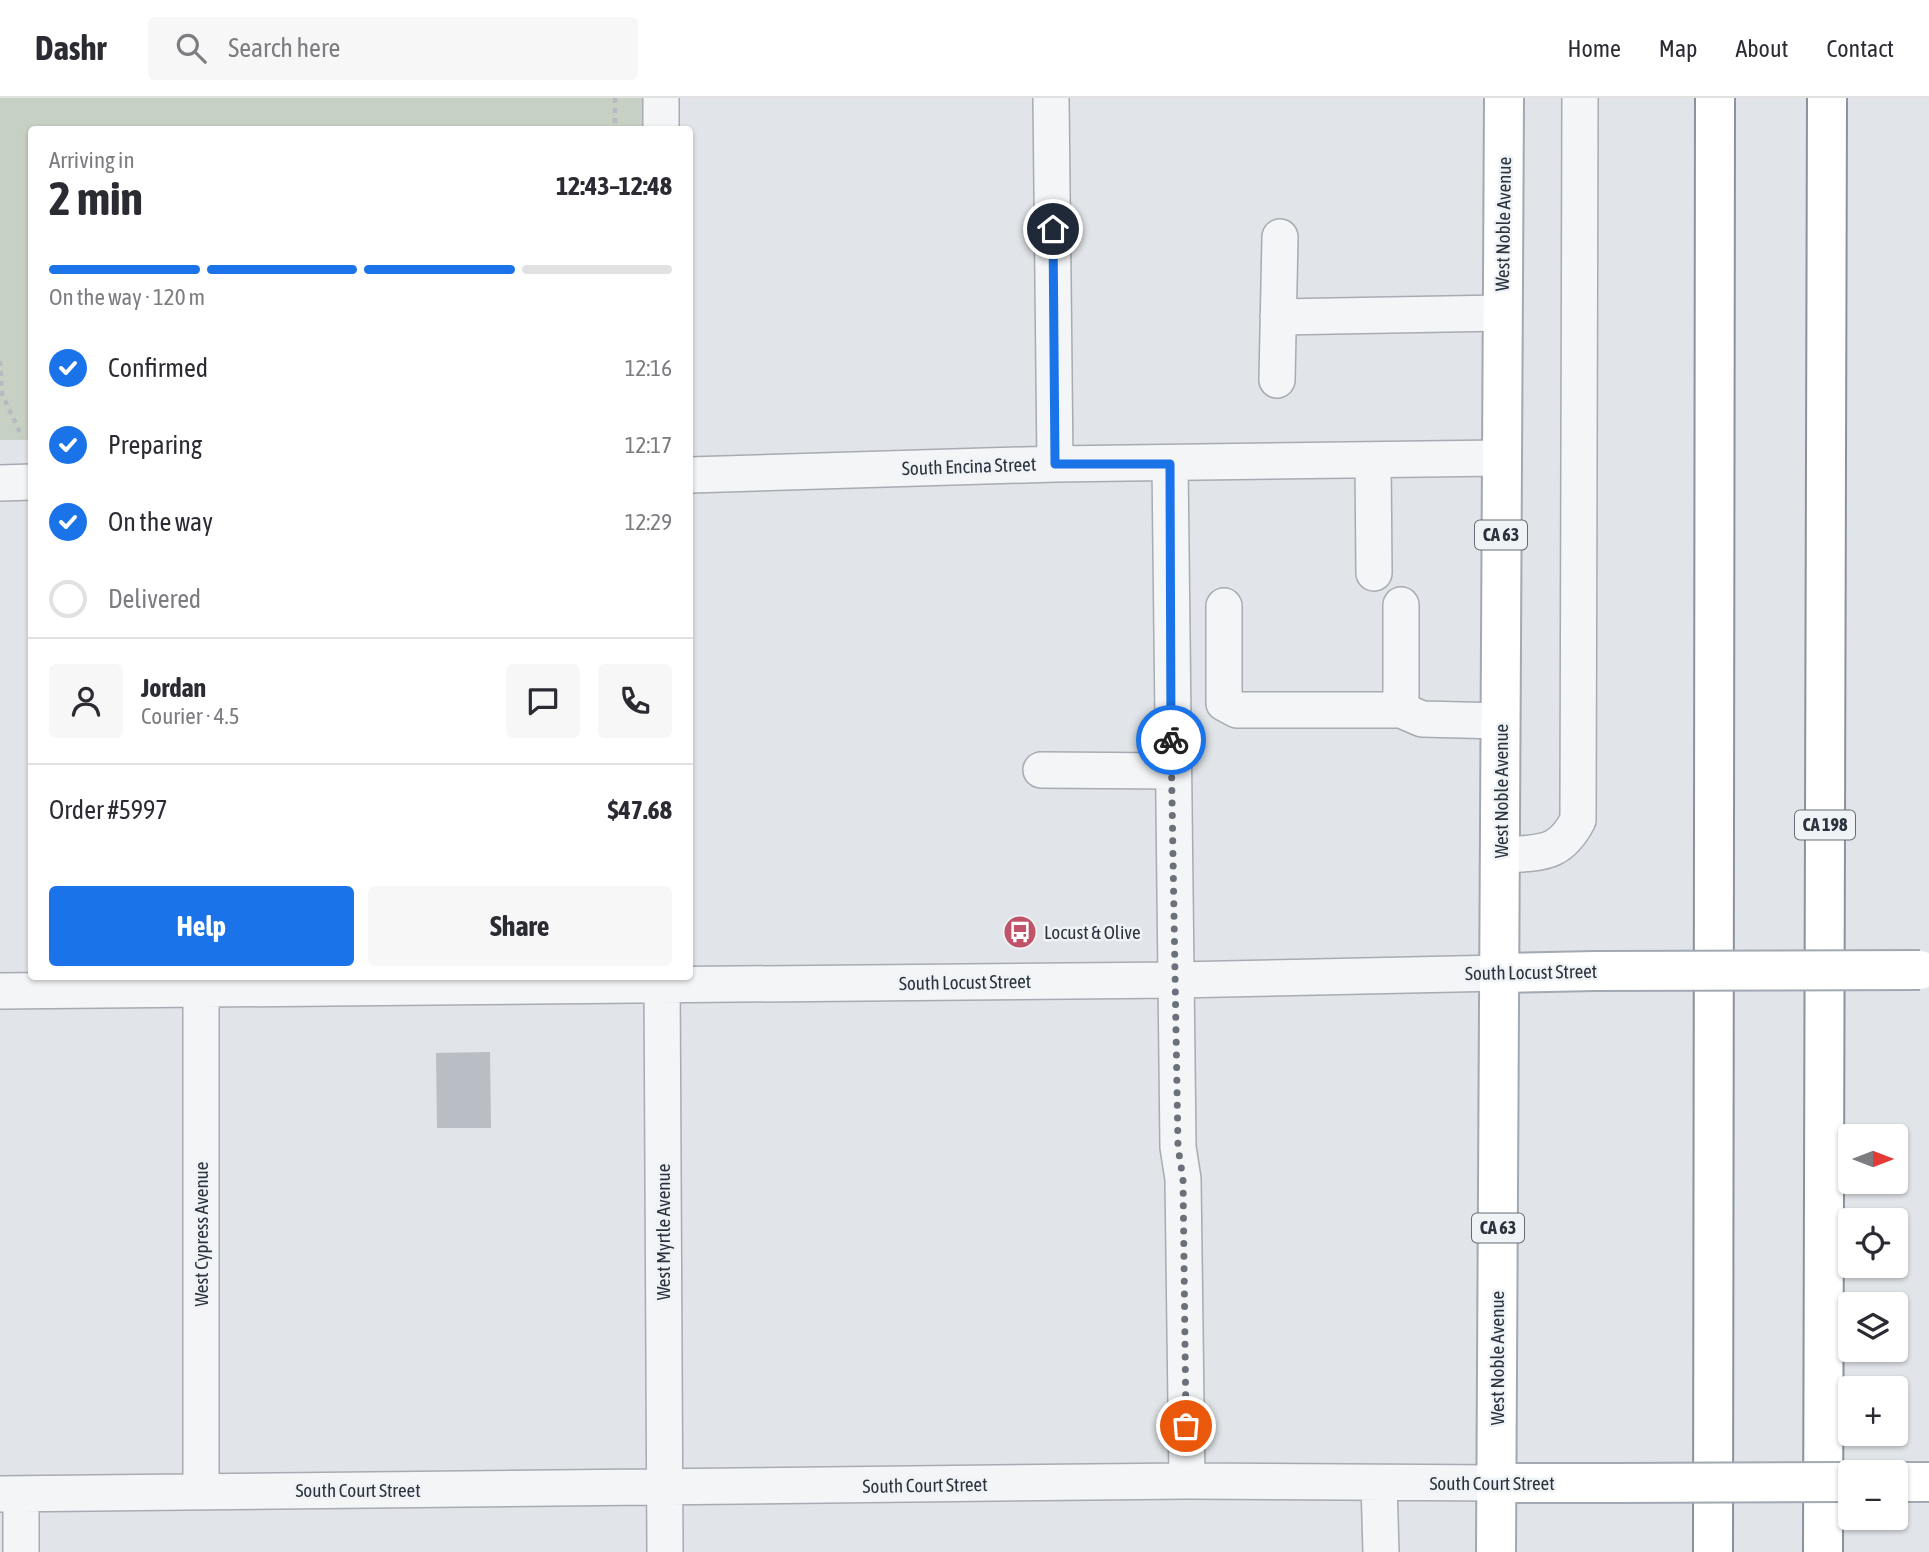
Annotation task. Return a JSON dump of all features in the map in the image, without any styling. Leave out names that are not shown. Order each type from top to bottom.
[{"type":"main road","name":"West Noble Avenue","points":[[1496,1552],[1504,98]]},
{"type":"main road","points":[[1713,1552],[1715,98]]},
{"type":"main road","name":"CA 198","points":[[1823,1552],[1827,98]]},
{"type":"main road","name":"South Locust Street","points":[[1500,972],[1924,970]]},
{"type":"main road","name":"South Court Street","points":[[1497,1483],[1838,1482]]},
{"type":"street","points":[[661,98],[661,126]]},
{"type":"street","points":[[1051,98],[1055,464]]},
{"type":"street","points":[[1500,856],[1552,849],[1568,839],[1578,820],[1580,98]]},
{"type":"street","points":[[1277,380],[1280,237]]},
{"type":"street","points":[[1278,317],[1502,313]]},
{"type":"street","name":"South Encina Street","points":[[693,475],[1055,464],[1500,458]]},
{"type":"street","points":[[1373,460],[1374,573]]},
{"type":"street","points":[[1170,464],[1171,771],[1177,980],[1178,1147],[1183,1179],[1187,1481]]},
{"type":"street","points":[[0,483],[28,482]]},
{"type":"street","points":[[1401,605],[1401,710]]},
{"type":"street","points":[[1224,606],[1224,703],[1237,710],[1401,710],[1422,719],[1500,721]]},
{"type":"street","points":[[1041,770],[1171,771]]},
{"type":"street","name":"South Locust Street","points":[[0,991],[201,983],[1177,980],[1500,972]]},
{"type":"street","name":"West Myrtle Avenue","points":[[662,980],[665,1552]]},
{"type":"street","name":"West Cypress Avenue","points":[[201,983],[201,1491]]},
{"type":"street","name":"South Court Street","points":[[11,1494],[1187,1481],[1497,1483]]},
{"type":"street","points":[[1379,1483],[1381,1552]]},
{"type":"street","points":[[11,1494],[21,1552]]},
{"type":"path","points":[[615,98],[615,126]]},
{"type":"path","points":[[0,360],[2,394],[22,437]]},
{"type":"green space","points":[[0,98],[644,98],[644,126],[28,126],[28,440],[0,440]]},
{"type":"building","points":[[490,1052],[491,1128],[437,1128],[436,1053]]},
{"type":"way so far","points":[[1171,740],[1178,1147],[1183,1179],[1186,1426]]},
{"type":"place","name":"Locust & Olive","points":[[1020,932]]},
{"type":"route","points":[[1053,229],[1055,464],[1170,464],[1171,740]]}]
